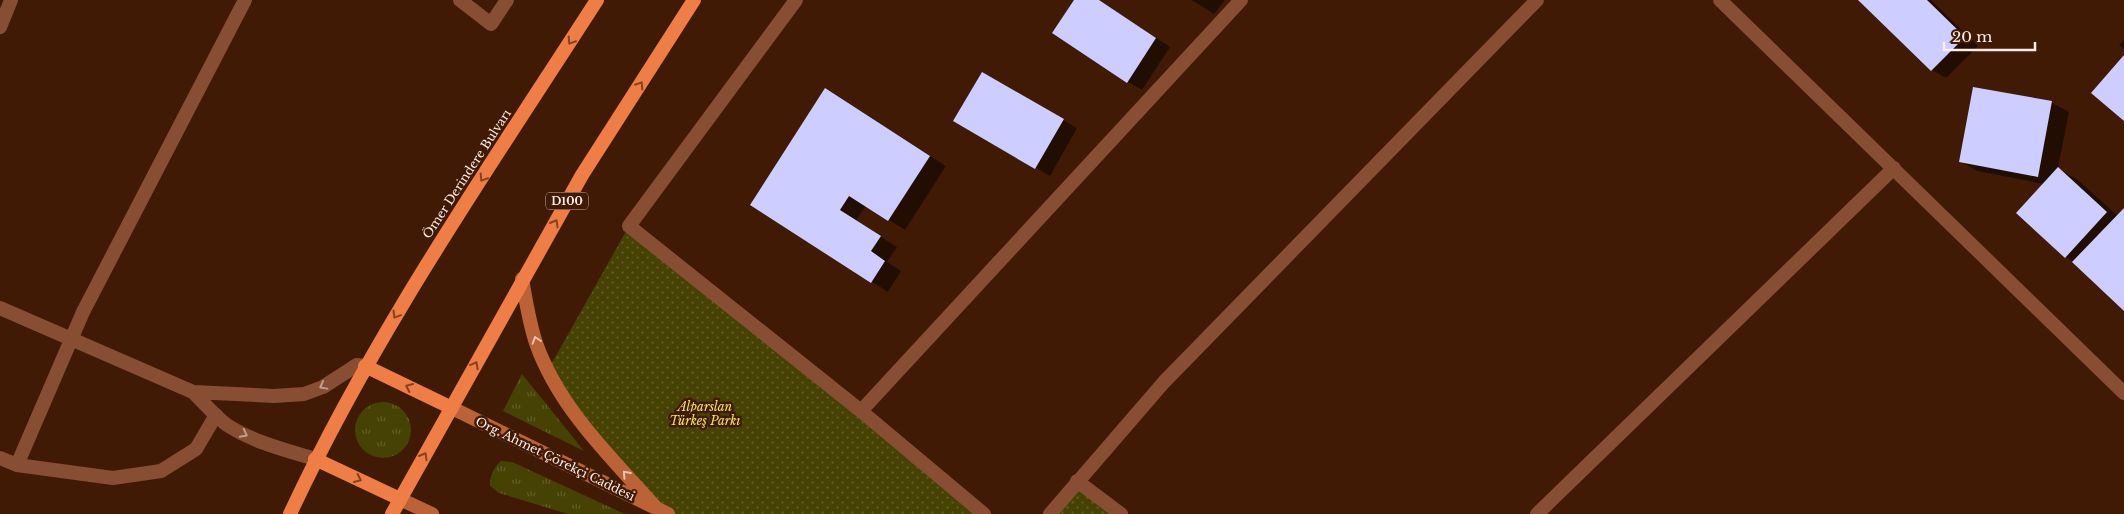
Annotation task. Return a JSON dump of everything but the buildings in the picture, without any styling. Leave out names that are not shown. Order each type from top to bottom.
[{"type":"highway","name":"Ömer Derindere Bulvarı","points":[[290,514],[315,459],[365,366],[597,0]]},
{"type":"highway","name":"D100","points":[[392,514],[582,175],[694,0]]},
{"type":"highway","points":[[365,366],[452,408]]},
{"type":"highway","points":[[315,459],[400,499]]},
{"type":"main road","name":"Org. Ahmet Çörekçi Caddesi","points":[[522,279],[528,314],[536,343],[548,370],[566,401],[595,439],[663,512]]},
{"type":"main road","name":"Org. Ahmet Çörekçi Caddesi","points":[[452,408],[663,512]]},
{"type":"main road","points":[[400,499],[432,514]]},
{"type":"street","points":[[0,27],[11,0]]},
{"type":"street","points":[[17,465],[83,312],[245,0]]},
{"type":"street","points":[[460,0],[491,24],[507,0]]},
{"type":"street","points":[[796,0],[629,226],[861,411],[984,514]]},
{"type":"street","points":[[861,411],[1241,0]]},
{"type":"street","points":[[1050,514],[1164,382],[1537,0]]},
{"type":"street","points":[[1720,0],[2124,393]]},
{"type":"street","points":[[1537,514],[1894,168]]},
{"type":"street","points":[[0,308],[193,392],[274,396],[304,394],[323,387],[358,365],[365,366]]},
{"type":"street","points":[[193,392],[216,415],[245,435],[272,446],[315,459]]},
{"type":"street","points":[[0,458],[17,465],[113,478],[161,471],[196,449],[216,415]]},
{"type":"street","points":[[1077,481],[1121,514]]},
{"type":"green space","name":"Alparslan Türkeş Parkı","points":[[629,226],[984,514],[668,514],[658,510],[548,370]]},
{"type":"green space","points":[[522,374],[584,451],[503,411]]},
{"type":"green space","points":[[383,402],[394,404],[403,410],[409,419],[411,430],[409,441],[403,450],[394,456],[383,458],[372,456],[363,450],[357,441],[355,430],[357,419],[363,410],[372,404]]},
{"type":"green space","points":[[501,461],[512,462],[625,514],[568,514],[499,493],[490,486],[490,483],[494,469]]},
{"type":"green space","points":[[1077,481],[1121,514],[1050,514]]}]
